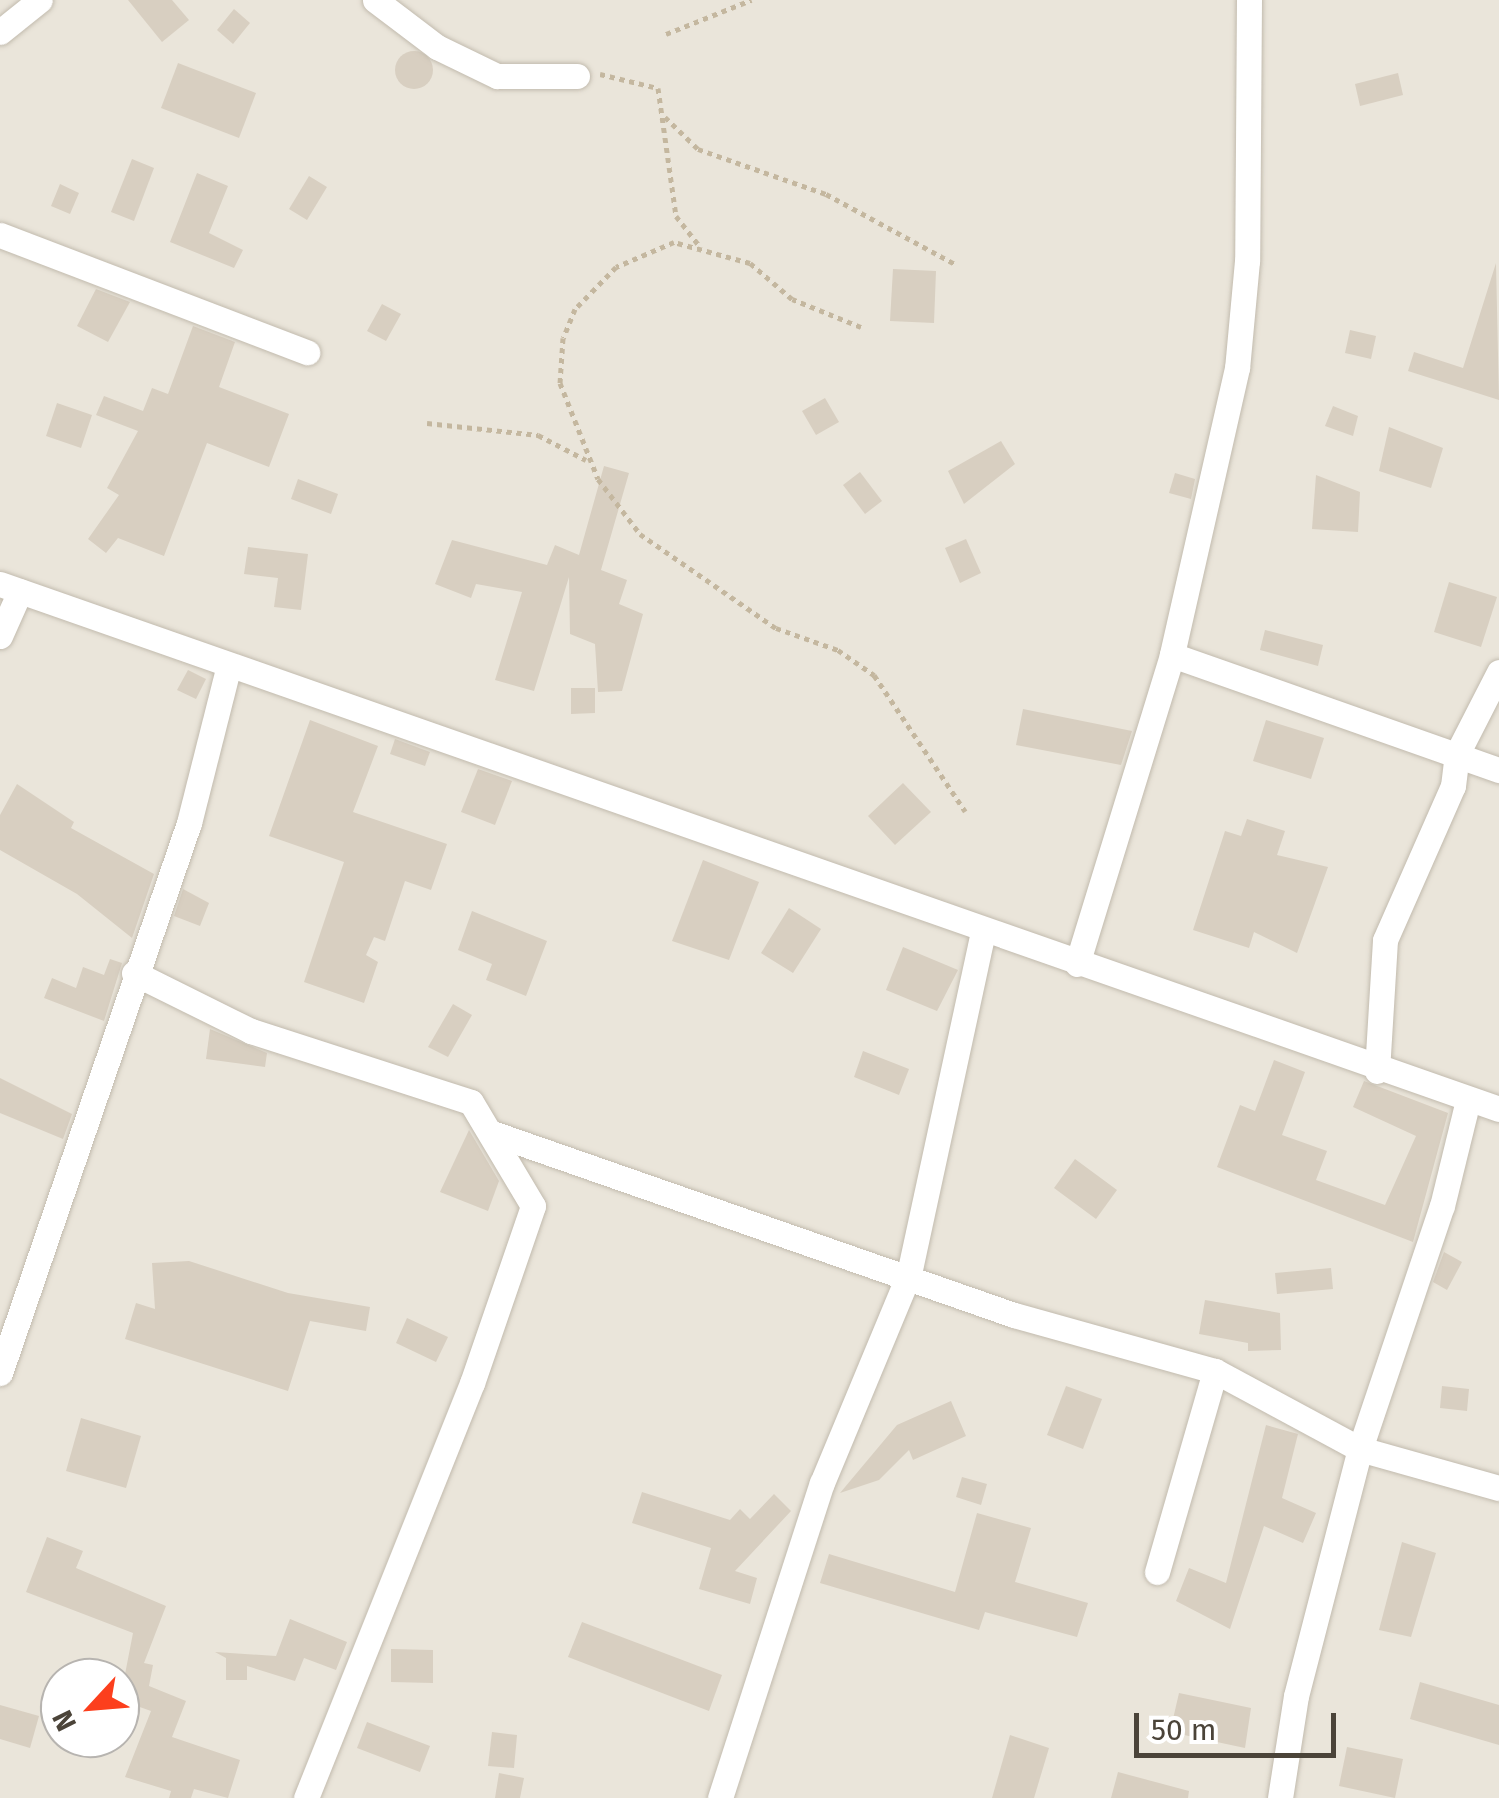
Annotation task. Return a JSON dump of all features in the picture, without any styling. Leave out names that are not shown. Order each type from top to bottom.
[{"type":"street","points":[[0,32],[40,0]]},
{"type":"street","points":[[375,0],[436,47],[497,76],[578,76]]},
{"type":"street","points":[[1078,964],[1172,655],[1237,368],[1247,261],[1249,0]]},
{"type":"street","points":[[0,235],[307,352]]},
{"type":"street","points":[[0,636],[10,588],[1377,1071],[1499,1109]]},
{"type":"street","points":[[1172,655],[1499,770]]},
{"type":"street","points":[[0,1373],[100,1097],[134,972],[189,824],[229,665]]},
{"type":"street","points":[[1377,1071],[1386,940],[1453,786],[1457,754],[1499,672]]},
{"type":"street","points":[[724,1797],[822,1483],[909,1274],[983,931]]},
{"type":"street","points":[[134,972],[250,1032],[471,1102],[495,1134],[534,1206],[472,1383],[306,1798]]},
{"type":"street","points":[[1280,1798],[1296,1696],[1360,1449],[1468,1100]]},
{"type":"street","points":[[495,1134],[909,1274],[1014,1316],[1215,1371],[1360,1449],[1499,1488]]},
{"type":"street","points":[[1157,1572],[1215,1371]]},
{"type":"path","points":[[666,34],[751,0]]},
{"type":"path","points":[[578,76],[620,73],[658,88],[666,117],[676,216],[700,246]]},
{"type":"path","points":[[666,117],[698,149],[826,194],[955,264]]},
{"type":"path","points":[[860,327],[792,299],[750,264],[700,246],[674,242],[638,254],[575,309],[563,338],[560,382],[588,461],[640,534],[776,628],[838,650],[874,676],[965,812]]},
{"type":"path","points":[[426,423],[538,435],[588,461]]},
{"type":"shaded area","points":[[0,0],[1499,0],[1499,1798],[0,1798]]},
{"type":"building","points":[[128,0],[172,0],[189,20],[162,42]]},
{"type":"building","points":[[234,9],[250,23],[233,44],[217,30]]},
{"type":"building","points":[[414,51],[427,57],[433,70],[427,83],[414,89],[401,83],[395,70],[401,57]]},
{"type":"building","points":[[178,63],[256,93],[239,138],[161,108]]},
{"type":"building","points":[[1398,73],[1403,95],[1360,106],[1355,84]]},
{"type":"building","points":[[132,159],[154,168],[134,221],[111,212]]},
{"type":"building","points":[[197,173],[228,186],[209,233],[243,250],[234,268],[170,242]]},
{"type":"building","points":[[309,176],[327,187],[307,220],[289,209]]},
{"type":"building","points":[[60,184],[79,193],[70,214],[51,206]]},
{"type":"building","points":[[1496,263],[1499,400],[1408,371],[1414,352],[1463,368]]},
{"type":"building","points":[[893,269],[936,271],[934,323],[890,321]]},
{"type":"building","points":[[96,289],[130,302],[108,342],[77,326]]},
{"type":"building","points":[[382,304],[401,314],[386,341],[367,331]]},
{"type":"building","points":[[193,326],[235,342],[219,387],[289,414],[269,467],[207,443],[164,556],[118,538],[106,553],[88,539],[119,495],[107,488],[138,431],[96,415],[104,396],[143,411],[152,388],[168,394]]},
{"type":"building","points":[[1350,330],[1376,336],[1371,359],[1345,353]]},
{"type":"building","points":[[825,398],[839,422],[816,435],[802,411]]},
{"type":"building","points":[[57,403],[92,415],[81,448],[46,436]]},
{"type":"building","points":[[1333,406],[1358,416],[1353,436],[1325,426]]},
{"type":"building","points":[[1389,427],[1443,448],[1431,488],[1379,471]]},
{"type":"building","points":[[1001,441],[1015,464],[964,504],[948,471]]},
{"type":"building","points":[[604,466],[629,473],[601,570],[627,580],[619,604],[643,614],[622,691],[598,692],[595,644],[570,634],[569,577],[534,691],[495,680],[522,592],[476,584],[471,598],[435,584],[452,540],[547,565],[555,545],[579,555]]},
{"type":"building","points":[[860,472],[882,501],[865,514],[843,485]]},
{"type":"building","points":[[1175,473],[1195,479],[1191,499],[1169,493]]},
{"type":"building","points":[[1316,475],[1360,492],[1358,532],[1312,529]]},
{"type":"building","points":[[298,479],[338,494],[331,514],[291,499]]},
{"type":"building","points":[[966,539],[981,573],[960,583],[945,548]]},
{"type":"building","points":[[248,547],[308,554],[301,610],[274,607],[278,578],[244,574]]},
{"type":"building","points":[[1449,582],[1497,597],[1481,647],[1434,632]]},
{"type":"building","points":[[1265,630],[1323,645],[1318,666],[1260,650]]},
{"type":"building","points":[[188,670],[206,679],[196,699],[177,690]]},
{"type":"building","points":[[571,688],[595,688],[595,713],[571,714]]},
{"type":"building","points":[[1023,709],[1132,731],[1121,765],[1016,745]]},
{"type":"building","points":[[310,720],[378,746],[353,812],[447,844],[431,890],[405,881],[385,941],[374,937],[366,955],[378,962],[364,1003],[304,982],[344,862],[269,836]]},
{"type":"building","points":[[1266,720],[1324,738],[1311,779],[1253,761]]},
{"type":"building","points":[[395,739],[430,752],[425,766],[390,754]]},
{"type":"building","points":[[478,769],[512,781],[495,825],[461,812]]},
{"type":"building","points":[[903,783],[931,812],[895,845],[868,816]]},
{"type":"building","points":[[17,784],[74,822],[71,828],[154,874],[132,938],[77,894],[0,850],[0,815]]},
{"type":"building","points":[[1247,819],[1285,831],[1277,855],[1328,867],[1297,953],[1254,932],[1249,948],[1193,930],[1225,831],[1241,836]]},
{"type":"building","points":[[703,860],[759,882],[729,960],[672,941]]},
{"type":"building","points":[[183,889],[209,903],[200,926],[174,916]]},
{"type":"building","points":[[789,908],[821,929],[793,973],[761,953]]},
{"type":"building","points":[[472,911],[547,941],[526,996],[486,980],[492,964],[458,950]]},
{"type":"building","points":[[903,947],[958,970],[937,1011],[886,990]]},
{"type":"building","points":[[110,959],[122,963],[104,1021],[44,998],[52,978],[76,988],[83,967],[104,975]]},
{"type":"building","points":[[453,1004],[472,1015],[448,1057],[428,1047]]},
{"type":"building","points":[[210,1029],[267,1053],[265,1067],[206,1059]]},
{"type":"building","points":[[863,1051],[909,1069],[899,1095],[854,1077]]},
{"type":"building","points":[[1274,1060],[1305,1072],[1282,1135],[1327,1151],[1316,1180],[1385,1205],[1416,1136],[1353,1107],[1364,1081],[1448,1113],[1413,1242],[1217,1167],[1240,1105],[1255,1111]]},
{"type":"building","points":[[0,1078],[72,1114],[63,1139],[0,1113]]},
{"type":"building","points":[[469,1130],[499,1181],[488,1211],[440,1192]]},
{"type":"building","points":[[1075,1159],[1117,1190],[1096,1219],[1054,1188]]},
{"type":"building","points":[[1444,1252],[1462,1262],[1447,1290],[1433,1282]]},
{"type":"building","points":[[189,1261],[288,1293],[370,1307],[366,1331],[310,1321],[288,1391],[125,1339],[136,1303],[155,1309],[152,1263]]},
{"type":"building","points":[[1331,1268],[1333,1289],[1277,1294],[1275,1273]]},
{"type":"building","points":[[1205,1300],[1280,1313],[1281,1350],[1248,1351],[1248,1343],[1199,1334]]},
{"type":"building","points":[[407,1318],[448,1337],[436,1362],[396,1343]]},
{"type":"building","points":[[1066,1386],[1102,1399],[1083,1449],[1047,1435]]},
{"type":"building","points":[[1442,1386],[1469,1389],[1467,1411],[1440,1408]]},
{"type":"building","points":[[951,1401],[966,1436],[913,1460],[909,1450],[879,1480],[840,1493],[897,1425]]},
{"type":"building","points":[[81,1418],[141,1436],[126,1488],[66,1471]]},
{"type":"building","points":[[1266,1425],[1298,1434],[1282,1498],[1316,1513],[1303,1543],[1264,1526],[1230,1629],[1176,1601],[1189,1568],[1226,1583]]},
{"type":"building","points":[[962,1477],[987,1484],[981,1505],[956,1497]]},
{"type":"building","points":[[642,1492],[730,1520],[740,1509],[750,1519],[774,1494],[791,1511],[735,1571],[757,1578],[750,1604],[699,1589],[711,1548],[632,1523]]},
{"type":"building","points":[[977,1513],[1031,1528],[1015,1582],[1088,1603],[1077,1637],[985,1612],[979,1630],[820,1583],[829,1554],[955,1592]]},
{"type":"building","points":[[47,1537],[83,1551],[76,1568],[166,1606],[144,1663],[153,1665],[149,1686],[186,1701],[172,1737],[240,1760],[228,1798],[194,1789],[191,1798],[169,1798],[171,1791],[125,1777],[132,1758],[140,1758],[140,1739],[151,1711],[140,1707],[140,1658],[128,1658],[133,1633],[26,1592]]},
{"type":"building","points":[[1402,1542],[1436,1553],[1411,1637],[1379,1630]]},
{"type":"building","points":[[290,1619],[347,1642],[336,1670],[304,1658],[295,1681],[247,1666],[247,1680],[226,1680],[226,1658],[215,1652],[276,1656]]},
{"type":"building","points":[[582,1622],[722,1675],[709,1711],[568,1657]]},
{"type":"building","points":[[391,1649],[433,1650],[433,1683],[391,1682]]},
{"type":"building","points":[[1420,1682],[1499,1705],[1499,1745],[1410,1719]]},
{"type":"building","points":[[1179,1693],[1251,1708],[1245,1748],[1170,1732]]},
{"type":"building","points":[[0,1705],[39,1716],[30,1748],[0,1739]]},
{"type":"building","points":[[367,1722],[430,1746],[420,1772],[357,1748]]},
{"type":"building","points":[[492,1732],[517,1735],[514,1768],[488,1766]]},
{"type":"building","points":[[1010,1735],[1049,1748],[1034,1798],[992,1798]]},
{"type":"building","points":[[1347,1747],[1403,1759],[1395,1798],[1339,1786]]},
{"type":"building","points":[[1118,1772],[1189,1791],[1188,1798],[1111,1798]]},
{"type":"building","points":[[499,1773],[524,1778],[520,1798],[495,1798]]}]
